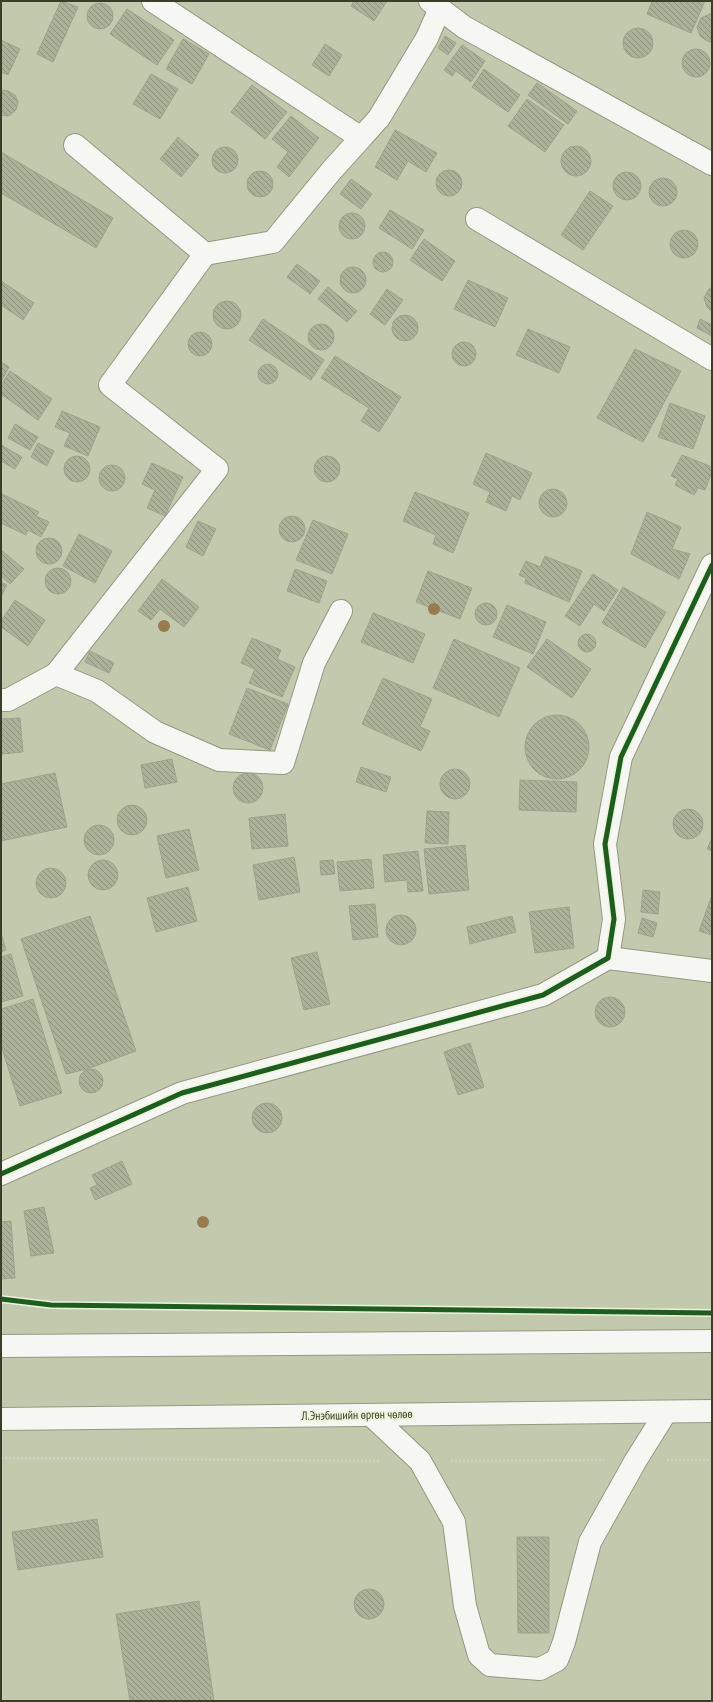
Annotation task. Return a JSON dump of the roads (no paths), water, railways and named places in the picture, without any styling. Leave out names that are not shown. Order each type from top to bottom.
[{"type":"street","points":[[153,1],[361,138]]},
{"type":"street","points":[[1,700],[8,700],[56,674],[217,469],[110,385],[205,254],[273,242],[332,170],[380,118],[427,38],[435,5],[464,27],[712,164]]},
{"type":"street","points":[[75,145],[205,254]]},
{"type":"street","points":[[477,219],[712,359]]},
{"type":"street","points":[[608,958],[614,919],[604,844],[621,757],[712,565]]},
{"type":"street","points":[[56,674],[97,691],[155,732],[219,760],[283,763],[314,663],[341,611]]},
{"type":"street","points":[[1,1174],[182,1093],[542,995],[608,958],[712,971]]},
{"type":"street","points":[[1,1346],[712,1341]]},
{"type":"street","name":"Л.Энэбишийн өргөн чөлөө","points":[[1,1419],[712,1411]]},
{"type":"street","points":[[371,1415],[420,1461],[454,1522],[465,1606],[479,1655],[490,1665],[540,1669],[557,1660],[564,1642],[590,1542],[636,1460],[666,1412]]}]
